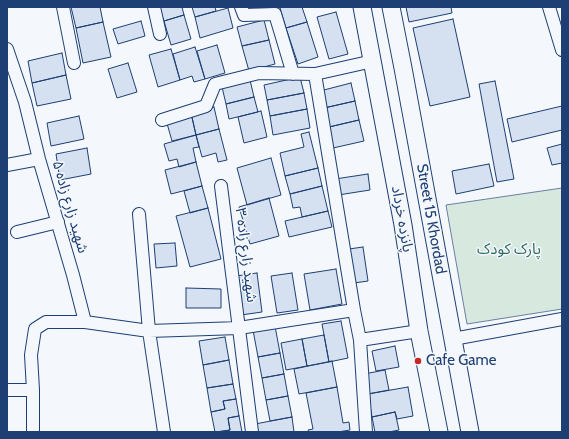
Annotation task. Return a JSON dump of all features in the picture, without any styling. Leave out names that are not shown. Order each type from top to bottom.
[{"type":"main road","name":"پانزده خرداد","points":[[362,7],[403,225],[419,330],[439,432]]},
{"type":"main road","name":"Street 15 Khordad","points":[[391,7],[470,432]]},
{"type":"street","points":[[63,7],[74,63]]},
{"type":"street","points":[[154,7],[160,34]]},
{"type":"street","points":[[241,7],[244,15],[275,14],[293,74]]},
{"type":"street","points":[[554,11],[562,50]]},
{"type":"street","name":"شهید زارع زاده ۵","points":[[7,49],[25,102],[39,159],[73,275],[85,322]]},
{"type":"street","points":[[162,120],[206,106],[215,84],[259,73],[315,74],[373,61]]},
{"type":"street","points":[[315,74],[360,340],[366,432]]},
{"type":"street","points":[[7,165],[39,159]]},
{"type":"street","name":"شهید زارع زاده ۳","points":[[221,186],[252,432]]},
{"type":"street","points":[[139,214],[150,331],[164,432]]},
{"type":"street","points":[[17,232],[58,222]]},
{"type":"street","points":[[33,432],[31,355],[35,329],[46,322],[85,322],[150,331],[239,328],[354,310]]},
{"type":"street","points":[[453,339],[562,319]]},
{"type":"street","points":[[360,340],[419,330]]},
{"type":"street","points":[[7,390],[33,390]]},
{"type":"green space","name":"پارک کودک","points":[[562,188],[562,309],[467,324],[446,205]]},
{"type":"building","points":[[71,7],[100,7],[103,22],[76,28]]},
{"type":"building","points":[[159,7],[182,7],[184,15],[164,21]]},
{"type":"building","points":[[192,7],[215,7],[216,11],[195,17]]},
{"type":"building","points":[[302,7],[307,22],[286,28],[280,8]]},
{"type":"building","points":[[406,7],[451,7],[452,13],[409,22]]},
{"type":"building","points":[[228,8],[233,28],[200,38],[195,17]]},
{"type":"building","points":[[336,12],[348,54],[329,59],[317,17]]},
{"type":"building","points":[[184,15],[191,39],[171,45],[164,21]]},
{"type":"building","points":[[453,19],[470,97],[430,106],[413,28]]},
{"type":"building","points":[[264,20],[269,40],[242,46],[237,27]]},
{"type":"building","points":[[141,21],[145,36],[118,44],[113,29]]},
{"type":"building","points":[[103,22],[111,57],[83,63],[76,28]]},
{"type":"building","points":[[307,22],[318,57],[298,64],[286,28]]},
{"type":"building","points":[[269,40],[275,64],[249,71],[242,46]]},
{"type":"building","points":[[217,45],[225,73],[205,79],[197,51]]},
{"type":"building","points":[[195,47],[205,79],[194,82],[192,76],[180,80],[173,54]]},
{"type":"building","points":[[171,49],[180,80],[158,87],[149,55]]},
{"type":"building","points":[[62,53],[66,75],[32,83],[28,61]]},
{"type":"building","points":[[128,63],[137,92],[117,98],[108,69]]},
{"type":"building","points":[[66,75],[71,99],[37,106],[32,83]]},
{"type":"building","points":[[300,77],[304,93],[267,100],[264,85]]},
{"type":"building","points":[[250,80],[254,97],[226,104],[222,87]]},
{"type":"building","points":[[495,81],[514,179],[497,182],[479,84]]},
{"type":"building","points":[[351,83],[355,101],[324,108],[320,91]]},
{"type":"building","points":[[304,93],[307,109],[270,116],[267,100]]},
{"type":"building","points":[[254,97],[258,112],[229,119],[226,104]]},
{"type":"building","points":[[355,101],[359,120],[329,127],[324,108]]},
{"type":"building","points":[[562,106],[562,130],[512,142],[507,119]]},
{"type":"building","points":[[214,107],[219,129],[196,135],[191,113]]},
{"type":"building","points":[[307,109],[310,128],[273,135],[270,116]]},
{"type":"building","points":[[261,111],[267,137],[244,143],[238,117]]},
{"type":"building","points":[[191,113],[196,135],[172,141],[166,120]]},
{"type":"building","points":[[79,116],[84,139],[51,146],[47,123]]},
{"type":"building","points":[[359,120],[364,141],[333,148],[329,127]]},
{"type":"building","points":[[219,129],[227,160],[218,162],[216,153],[202,157],[196,135]]},
{"type":"building","points":[[309,132],[318,168],[285,176],[280,153],[304,147],[301,134]]},
{"type":"building","points":[[196,135],[199,147],[193,148],[196,162],[179,167],[177,159],[169,161],[164,144]]},
{"type":"building","points":[[562,144],[562,163],[552,165],[547,148]]},
{"type":"building","points":[[87,148],[91,174],[60,180],[56,154]]},
{"type":"building","points":[[271,158],[281,195],[247,205],[237,168]]},
{"type":"building","points":[[196,162],[202,186],[171,194],[165,170]]},
{"type":"building","points":[[489,164],[494,186],[456,194],[452,171]]},
{"type":"building","points":[[318,168],[322,186],[290,194],[285,176]]},
{"type":"building","points":[[368,174],[370,190],[338,195],[335,179]]},
{"type":"building","points":[[202,186],[208,208],[190,213],[184,191]]},
{"type":"building","points":[[322,186],[328,211],[302,217],[300,207],[293,208],[290,194]]},
{"type":"building","points":[[269,198],[279,236],[250,244],[239,207]]},
{"type":"building","points":[[208,208],[221,259],[190,267],[176,216]]},
{"type":"building","points":[[328,211],[332,227],[289,237],[285,221]]},
{"type":"building","points":[[175,243],[177,266],[156,268],[154,244]]},
{"type":"building","points":[[363,247],[368,281],[354,283],[349,249]]},
{"type":"building","points":[[336,269],[342,304],[310,310],[304,274]]},
{"type":"building","points":[[257,273],[262,312],[241,315],[236,276]]},
{"type":"building","points":[[292,273],[298,310],[277,313],[271,276]]},
{"type":"building","points":[[186,288],[221,289],[221,308],[186,308]]},
{"type":"building","points":[[341,321],[348,358],[329,362],[322,324]]},
{"type":"building","points":[[275,326],[280,353],[258,357],[253,330]]},
{"type":"building","points":[[324,335],[329,362],[307,366],[302,339]]},
{"type":"building","points":[[225,337],[229,360],[203,365],[199,341]]},
{"type":"building","points":[[302,339],[307,366],[286,370],[281,343]]},
{"type":"building","points":[[395,346],[399,367],[376,371],[372,351]]},
{"type":"building","points":[[280,353],[284,374],[262,378],[258,357]]},
{"type":"building","points":[[229,360],[233,384],[207,388],[203,365]]},
{"type":"building","points":[[332,361],[337,387],[299,394],[294,369]]},
{"type":"building","points":[[385,370],[389,390],[368,394],[364,374]]},
{"type":"building","points":[[284,374],[288,396],[266,400],[262,378]]},
{"type":"building","points":[[233,384],[236,399],[223,401],[225,409],[211,412],[207,388]]},
{"type":"building","points":[[337,387],[343,423],[349,422],[350,430],[338,432],[309,432],[308,430],[313,429],[306,393]]},
{"type":"building","points":[[408,387],[413,416],[397,419],[395,412],[372,417],[368,394]]},
{"type":"building","points":[[288,396],[292,417],[270,421],[266,400]]},
{"type":"building","points":[[236,399],[239,416],[228,418],[230,430],[215,432],[211,412],[225,409],[223,401]]},
{"type":"building","points":[[395,412],[399,430],[375,432],[372,417]]},
{"type":"building","points":[[239,416],[242,432],[219,432],[230,430],[228,418]]},
{"type":"building","points":[[292,417],[294,432],[257,432],[255,424]]},
{"type":"place","name":"Cafe Game","points":[[418,361]]}]
